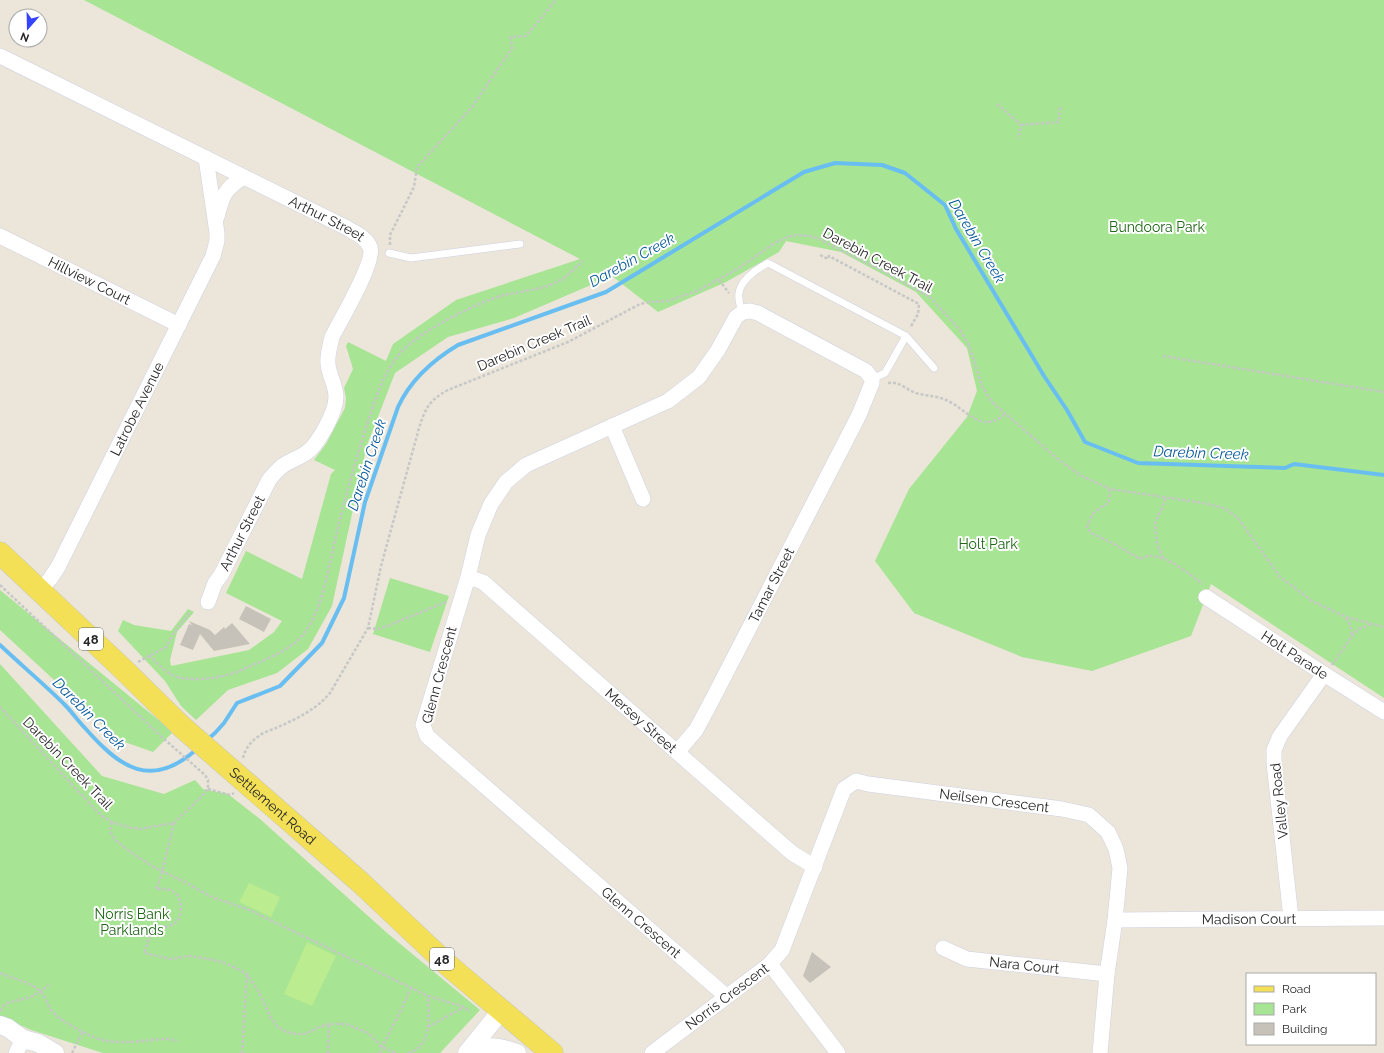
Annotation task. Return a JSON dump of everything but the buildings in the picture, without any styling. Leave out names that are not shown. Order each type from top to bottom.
[{"type":"main road","name":"Settlement Road","points":[[0,553],[123,668],[181,726],[360,882],[449,966],[552,1053]]},
{"type":"street","name":"Arthur Street","points":[[0,56],[360,235],[370,248],[371,254],[368,267],[332,337],[329,349],[328,365],[334,383],[336,397],[332,414],[316,443],[306,453],[280,468],[269,480],[221,575],[215,583],[208,602]]},
{"type":"street","name":"Latrobe Avenue","points":[[40,590],[58,567],[213,256],[217,240],[216,222],[206,158]]},
{"type":"street","name":"Latrobe Avenue","points":[[216,222],[220,202],[224,195],[232,184],[244,177]]},
{"type":"street","name":"Hillview Court","points":[[0,236],[179,325]]},
{"type":"street","points":[[743,312],[750,311],[758,313],[866,371],[872,379]]},
{"type":"street","name":"Glenn Crescent","points":[[726,996],[427,736],[423,725],[468,576],[478,535],[491,504],[506,482],[526,465],[668,401],[699,377],[718,350],[736,317],[743,312]]},
{"type":"street","name":"Tamar Street","points":[[678,752],[696,730],[710,704],[859,415],[872,383],[872,379]]},
{"type":"street","points":[[612,426],[643,499]]},
{"type":"street","name":"Mersey Street","points":[[468,576],[483,582],[792,853],[815,866]]},
{"type":"street","name":"Holt Parade","points":[[1207,592],[1324,674],[1384,712]]},
{"type":"street","name":"Valley Road","points":[[1291,918],[1274,763],[1274,750],[1280,736],[1324,674]]},
{"type":"street","name":"Neilsen Crescent","points":[[770,964],[782,950],[844,789],[856,782],[1062,809],[1089,815],[1108,832],[1116,849],[1120,868],[1115,920],[1107,974],[1100,1053]]},
{"type":"street","name":"Madison Court","points":[[1115,920],[1384,918]]},
{"type":"street","name":"Nara Court","points":[[943,948],[967,959],[1107,974]]},
{"type":"street","name":"Norris Crescent","points":[[652,1053],[770,964],[838,1053]]},
{"type":"street","points":[[467,1053],[501,1011]]},
{"type":"street","points":[[0,1025],[8,1028],[19,1047]]},
{"type":"street","points":[[0,1033],[24,1052],[36,1053]]},
{"type":"street","points":[[19,1047],[38,1043],[55,1053]]},
{"type":"street","points":[[472,1053],[485,1048],[496,1047],[517,1053]]},
{"type":"lane","points":[[389,253],[411,258],[520,244]]},
{"type":"lane","points":[[743,312],[738,298],[741,285],[758,268],[768,263],[906,336],[934,368]]},
{"type":"lane","points":[[872,379],[885,373],[906,336]]},
{"type":"path","points":[[389,253],[390,235],[414,187],[417,167],[472,107],[512,48],[511,38],[526,36],[556,0]]},
{"type":"path","points":[[997,104],[1021,125],[1059,122],[1060,106]]},
{"type":"path","points":[[1018,140],[1021,125]]},
{"type":"path","name":"Darebin Creek Trail","points":[[247,763],[243,759],[244,753],[249,745],[259,735],[307,712],[325,699],[368,628],[378,577],[419,428],[424,411],[433,399],[448,390],[481,376],[568,342],[640,304],[667,301],[697,291],[739,268],[773,244],[787,237],[797,235],[810,236],[819,240],[879,269],[930,297],[960,330],[969,345],[982,386],[992,402],[1059,460],[1080,475],[1110,489],[1203,503],[1224,508],[1238,518],[1280,577],[1312,601],[1346,617],[1384,628]]},
{"type":"path","points":[[820,255],[828,258],[829,256],[919,304],[918,314],[906,336]]},
{"type":"path","points":[[149,655],[173,675],[193,678],[214,678],[231,675],[292,645],[301,637],[316,610],[325,584],[348,488],[360,448],[379,389],[394,361],[404,350],[444,321],[496,298],[556,283],[583,261]]},
{"type":"path","points":[[719,280],[728,289],[730,295]]},
{"type":"path","points":[[1163,356],[1384,392]]},
{"type":"path","points":[[886,383],[894,382],[918,394],[947,400],[977,420],[985,422],[999,419],[1005,414]]},
{"type":"path","points":[[1110,489],[1110,499],[1106,505],[1094,512],[1090,520],[1087,527],[1091,533],[1140,559],[1149,556],[1163,559],[1179,567],[1207,592]]},
{"type":"path","points":[[1163,559],[1157,543],[1155,523],[1166,498]]},
{"type":"path","points":[[0,585],[163,738],[205,775],[208,780],[208,789],[174,823],[161,876],[156,889],[175,892],[181,906],[179,920],[167,928],[157,929],[152,933],[144,953],[170,959],[190,956],[219,961],[247,974],[259,992],[271,1018],[286,1032],[305,1034],[329,1024],[346,1024],[368,1033],[382,1047],[396,1053]]},
{"type":"path","points":[[368,628],[377,629],[447,602],[460,601]]},
{"type":"path","points":[[123,668],[166,647],[173,634],[192,611]]},
{"type":"path","points":[[1346,617],[1351,626],[1352,636]]},
{"type":"path","points":[[1324,674],[1352,636],[1359,629],[1371,624]]},
{"type":"path","name":"Darebin Creek Trail","points":[[0,706],[102,816],[112,822],[128,827],[139,828],[174,823]]},
{"type":"path","points":[[112,822],[110,831],[114,839],[129,851],[161,871],[182,880],[214,898],[247,909],[428,996],[464,1007],[470,1012]]},
{"type":"path","points":[[0,973],[33,986],[40,991],[48,1002],[52,1011],[63,1020],[100,1039],[114,1042],[160,1039],[177,1041]]},
{"type":"path","points":[[242,1053],[247,974]]},
{"type":"path","points":[[0,1011],[7,1003],[27,998],[48,985]]},
{"type":"path","points":[[380,1053],[411,987]]},
{"type":"path","points":[[408,1053],[420,1048],[424,1041],[428,1028],[428,996]]},
{"type":"path","points":[[428,1028],[464,1007]]},
{"type":"path","points":[[328,1053],[329,1024]]},
{"type":"path","points":[[72,1053],[83,1031]]},
{"type":"green space","name":"Bundoora Park","points":[[84,0],[1384,0],[1384,698],[1211,584],[1191,636],[1092,671],[1022,657],[914,613],[875,561],[909,489],[967,417],[977,391],[967,348],[916,292],[841,252],[786,241],[779,252],[726,282],[658,312],[612,276],[514,318],[448,337],[395,373],[367,445],[332,606],[308,649],[277,673],[228,690],[196,720],[181,706],[165,681],[118,631],[123,620],[134,625],[171,631],[188,609],[194,612],[177,632],[170,660],[171,666],[249,650],[274,632],[282,621],[226,593],[246,551],[302,579],[331,474],[335,470],[314,460],[326,444],[345,408],[346,398],[344,388],[353,369],[346,346],[348,342],[386,361],[393,344],[456,300],[580,259]]},
{"type":"green space","points":[[390,578],[449,596],[430,652],[373,634]]},
{"type":"green space","points":[[0,590],[173,732],[153,752],[119,740],[0,630]]},
{"type":"green space","name":"Norris Bank Parklands","points":[[0,664],[102,776],[164,794],[195,780],[203,789],[228,794],[260,819],[387,933],[480,1010],[440,1053],[103,1053],[31,1030],[0,1016]]},
{"type":"green space","points":[[249,883],[280,897],[271,917],[239,902]]},
{"type":"green space","points":[[307,942],[336,956],[312,1006],[284,994]]},
{"type":"waterway","name":"Darebin Creek","points":[[207,740],[224,723],[237,703],[280,686],[322,643],[344,598],[365,502],[398,407],[409,388],[431,364],[458,345],[606,292],[804,172],[835,163],[882,165],[905,173],[945,205],[956,229],[1085,442],[1138,463],[1285,468],[1294,464],[1384,475]]},
{"type":"waterway","name":"Darebin Creek","points":[[0,645],[65,705],[98,742],[124,763],[137,769],[151,771],[165,769],[180,762],[197,749]]},
{"type":"park label","name":"Holt Park","points":[[988,544]]}]
